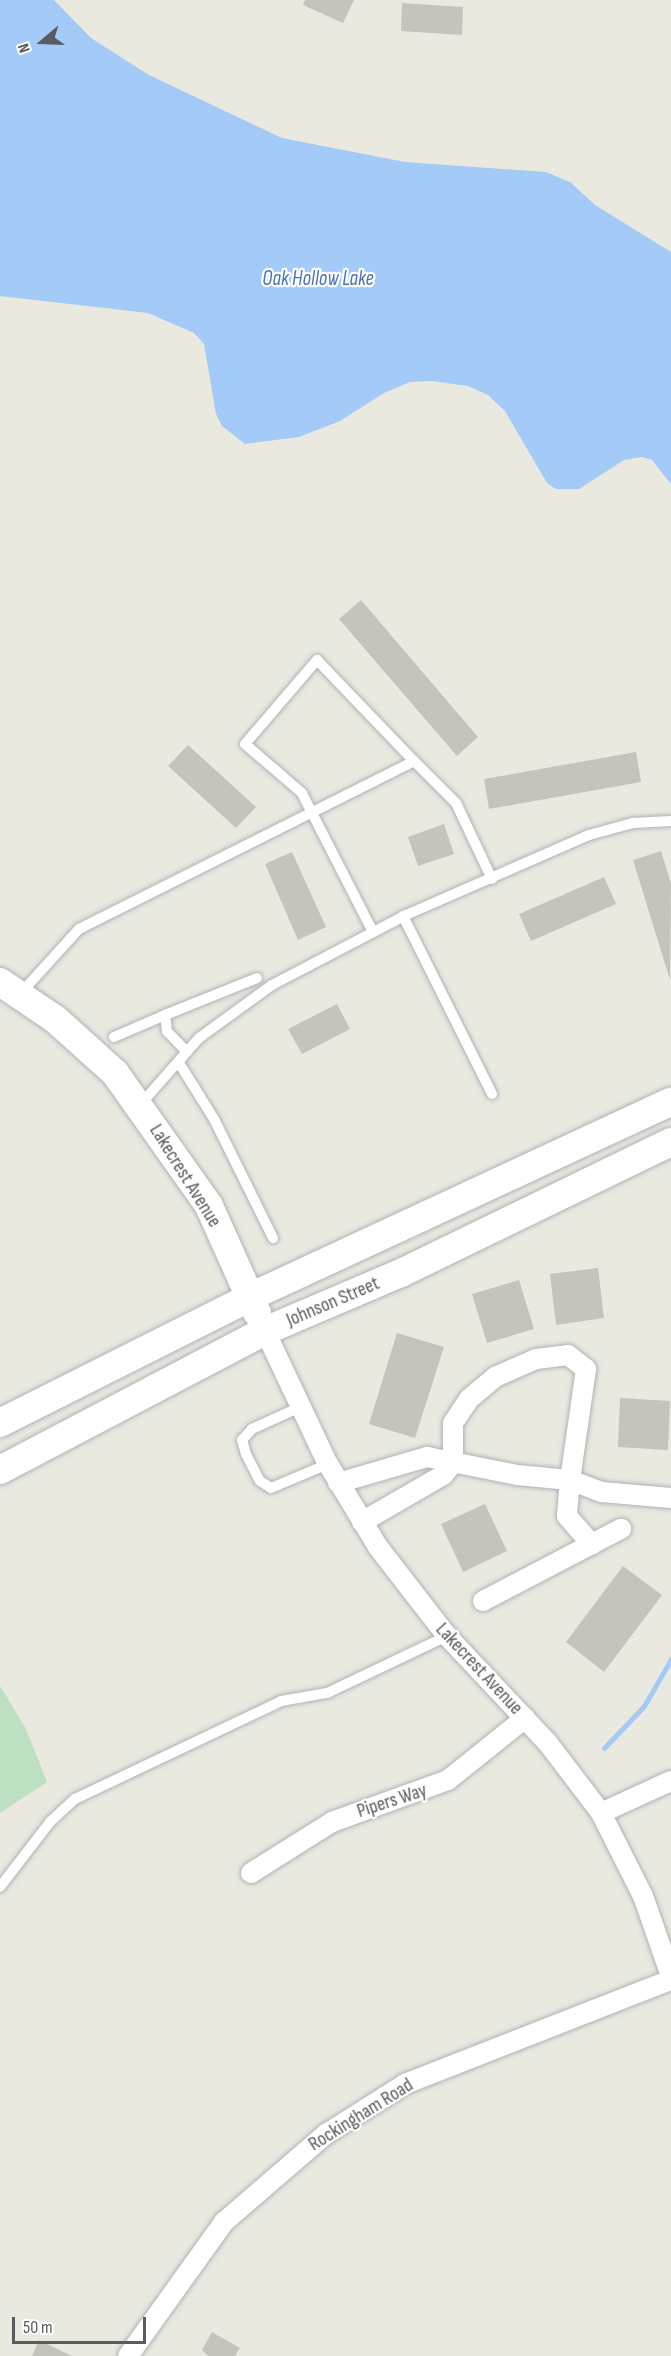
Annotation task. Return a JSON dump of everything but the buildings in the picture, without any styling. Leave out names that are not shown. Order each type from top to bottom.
[{"type":"main road","name":"Lakecrest Avenue","points":[[10,988],[55,1018],[115,1072],[208,1206],[265,1331]]},
{"type":"main road","name":"Johnson Street","points":[[0,1423],[250,1297],[671,1102]]},
{"type":"main road","name":"Johnson Street","points":[[0,1470],[265,1331],[401,1272],[671,1142]]},
{"type":"street","name":"Lakecrest Avenue","points":[[265,1331],[298,1408],[338,1483],[362,1522],[447,1636],[525,1718],[601,1813],[643,1896],[671,1978]]},
{"type":"street","points":[[362,1522],[443,1475],[453,1463],[453,1423],[470,1399],[495,1377],[526,1363],[568,1355],[586,1369],[567,1516],[592,1545]]},
{"type":"street","points":[[338,1483],[427,1457],[570,1480],[603,1492],[671,1498]]},
{"type":"street","points":[[483,1601],[621,1529]]},
{"type":"street","name":"Pipers Way","points":[[251,1873],[333,1821],[448,1780],[525,1718]]},
{"type":"street","points":[[601,1813],[671,1781]]},
{"type":"street","name":"Rockingham Road","points":[[128,2356],[224,2222],[326,2134],[405,2084],[671,1978]]},
{"type":"lane","points":[[373,932],[314,812],[302,793],[245,744],[317,660],[456,803],[492,879]]},
{"type":"lane","points":[[10,988],[79,929],[414,761]]},
{"type":"lane","points":[[139,1106],[199,1038],[272,985],[403,916],[589,835],[633,823],[671,821]]},
{"type":"lane","points":[[403,916],[492,1094]]},
{"type":"lane","points":[[114,1037],[257,978]]},
{"type":"lane","points":[[165,1015],[167,1031],[187,1052]]},
{"type":"lane","points":[[179,1063],[214,1119],[273,1238]]},
{"type":"lane","points":[[298,1408],[252,1429],[242,1440],[246,1454],[260,1481],[271,1488],[328,1464]]},
{"type":"lane","points":[[0,1887],[50,1822],[75,1799],[281,1701],[327,1693],[447,1636]]},
{"type":"green space","points":[[0,1686],[26,1729],[47,1782],[0,1813]]},
{"type":"water","name":"Oak Hollow Lake","points":[[0,0],[54,0],[91,38],[149,75],[282,138],[405,162],[546,172],[570,182],[595,205],[671,252],[671,484],[652,460],[642,457],[624,460],[579,489],[556,489],[547,483],[505,411],[488,395],[468,386],[432,381],[410,382],[384,393],[340,421],[299,437],[245,444],[222,426],[216,414],[204,344],[194,333],[148,313],[0,296]]},
{"type":"waterway","points":[[604,1748],[644,1706],[671,1659]]}]
